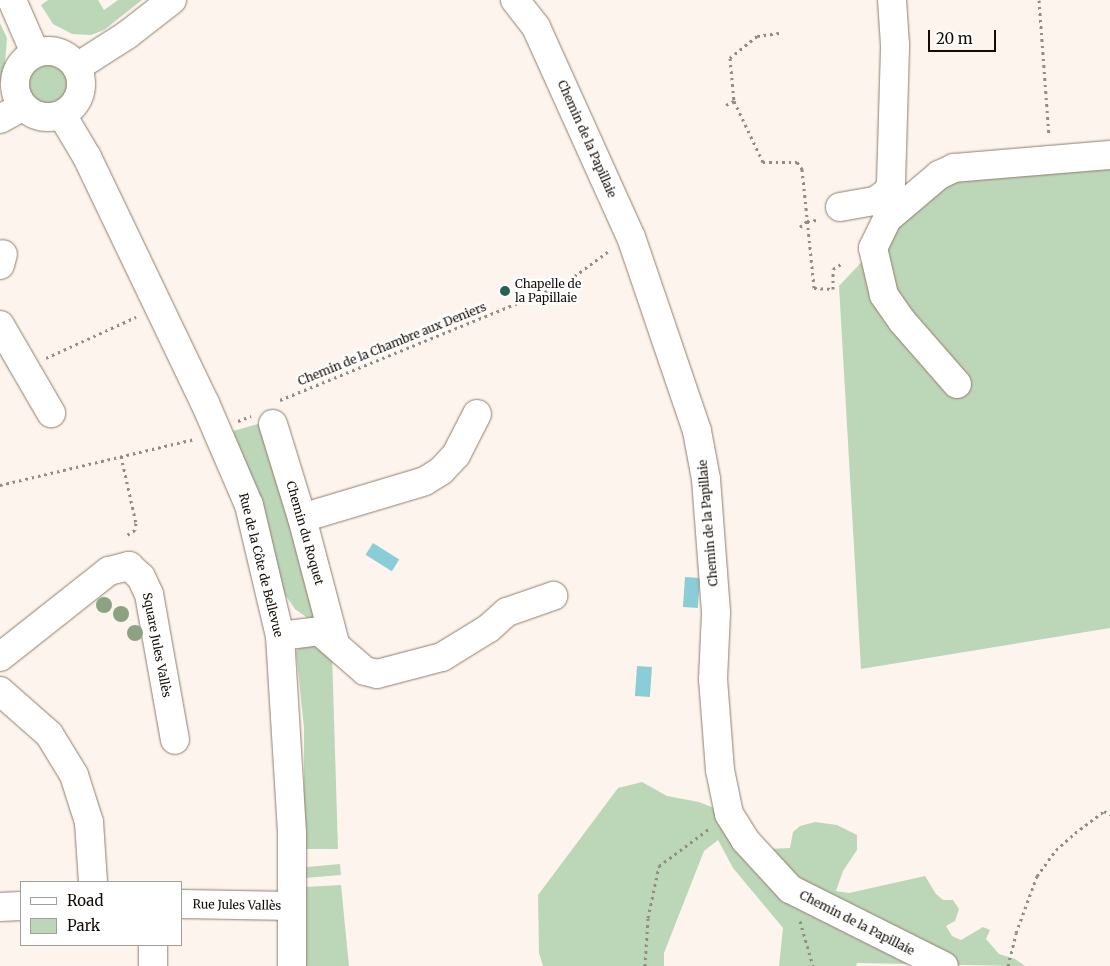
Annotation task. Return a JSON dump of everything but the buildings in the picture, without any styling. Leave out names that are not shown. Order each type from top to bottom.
[{"type":"street","points":[[12,0],[35,54]]},
{"type":"street","points":[[77,67],[127,35],[172,0]]},
{"type":"street","name":"Chemin de la Papillaie","points":[[515,0],[536,27],[631,238],[658,322],[683,385],[697,431],[706,479],[716,613],[713,679],[720,770],[729,814],[745,840],[790,889],[944,966]]},
{"type":"street","points":[[840,207],[875,201],[888,192],[891,183],[895,45],[892,0]]},
{"type":"street","points":[[54,51],[63,54],[77,67],[82,86],[80,95],[76,103],[62,115],[41,117],[11,113],[15,81],[21,65],[35,54],[54,51]]},
{"type":"street","name":"Rue de la Côte de Bellevue","points":[[62,115],[87,157],[229,456],[249,505],[280,636],[290,773],[292,966]]},
{"type":"street","points":[[957,384],[902,320],[884,295],[874,257],[877,234],[887,219],[931,181],[954,168],[1110,155]]},
{"type":"street","points":[[0,325],[51,413]]},
{"type":"street","name":"Chemin du Roquet","points":[[269,413],[302,518],[335,643]]},
{"type":"street","points":[[302,518],[426,481],[441,471],[456,454],[477,414]]},
{"type":"street","name":"Square Jules Vallès","points":[[0,657],[109,571],[129,566],[141,577],[149,594],[175,740]]},
{"type":"street","points":[[280,636],[319,632],[335,643],[365,671],[377,674],[442,657],[489,628],[507,612],[553,596]]},
{"type":"street","points":[[0,691],[49,734],[74,775],[89,822],[93,881]]},
{"type":"street","name":"Rue Jules Vallès","points":[[182,904],[292,906]]},
{"type":"street","points":[[0,907],[20,906]]},
{"type":"street","points":[[153,946],[153,966]]},
{"type":"path","points":[[1039,0],[1050,160]]},
{"type":"path","points":[[778,33],[757,36],[730,58],[734,101],[763,162],[796,162],[802,169],[814,288],[833,289],[833,270],[843,263]]},
{"type":"path","points":[[726,105],[734,101]]},
{"type":"path","points":[[800,227],[807,221]]},
{"type":"path","name":"Chemin de la Chambre aux Deniers","points":[[237,422],[269,413],[286,396],[564,284],[631,238]]},
{"type":"path","points":[[26,368],[143,314]]},
{"type":"path","points":[[0,485],[197,438]]},
{"type":"path","points":[[121,456],[136,523],[135,530],[127,535]]},
{"type":"path","points":[[1008,966],[1016,933],[1037,876],[1056,850],[1075,833],[1104,811],[1110,814]]},
{"type":"path","points":[[644,966],[648,918],[659,866],[729,814]]},
{"type":"path","points":[[790,889],[813,966]]},
{"type":"green space","points":[[48,0],[98,0],[104,10],[118,0],[142,0],[104,30],[91,35],[72,34],[53,24],[41,5]]},
{"type":"green space","points":[[0,23],[7,38],[4,76],[0,82]]},
{"type":"green space","points":[[49,57],[58,59],[66,64],[71,72],[73,81],[71,90],[66,98],[58,103],[49,105],[40,103],[32,98],[27,90],[25,81],[27,72],[32,64],[40,59]]},
{"type":"green space","points":[[1110,152],[1110,628],[861,669],[839,286],[944,174]]},
{"type":"green space","points":[[258,424],[268,430],[318,620],[309,619],[295,609],[284,593],[253,481],[233,431]]},
{"type":"green space","points":[[308,640],[332,653],[338,849],[304,849],[304,728],[296,651]]},
{"type":"green space","points":[[642,782],[667,796],[699,802],[742,819],[768,849],[790,848],[793,832],[800,826],[815,822],[837,825],[857,835],[857,850],[843,871],[836,891],[849,893],[925,876],[936,894],[943,900],[953,900],[959,909],[955,921],[946,926],[952,936],[961,940],[983,927],[990,930],[986,939],[999,954],[1015,959],[1025,966],[857,963],[856,966],[779,966],[783,928],[733,868],[718,840],[704,851],[664,953],[664,966],[543,966],[539,953],[538,895],[618,788]]},
{"type":"green space","points":[[340,864],[341,875],[305,878],[304,867]]},
{"type":"green space","points":[[341,885],[349,966],[304,966],[305,887]]},
{"type":"water","points":[[373,543],[399,559],[392,571],[366,555]]},
{"type":"water","points":[[685,577],[700,578],[698,608],[683,607]]},
{"type":"water","points":[[637,666],[652,667],[650,697],[635,696]]},
{"type":"place","name":"Chapelle de la Papillaie","points":[[505,291]]}]
